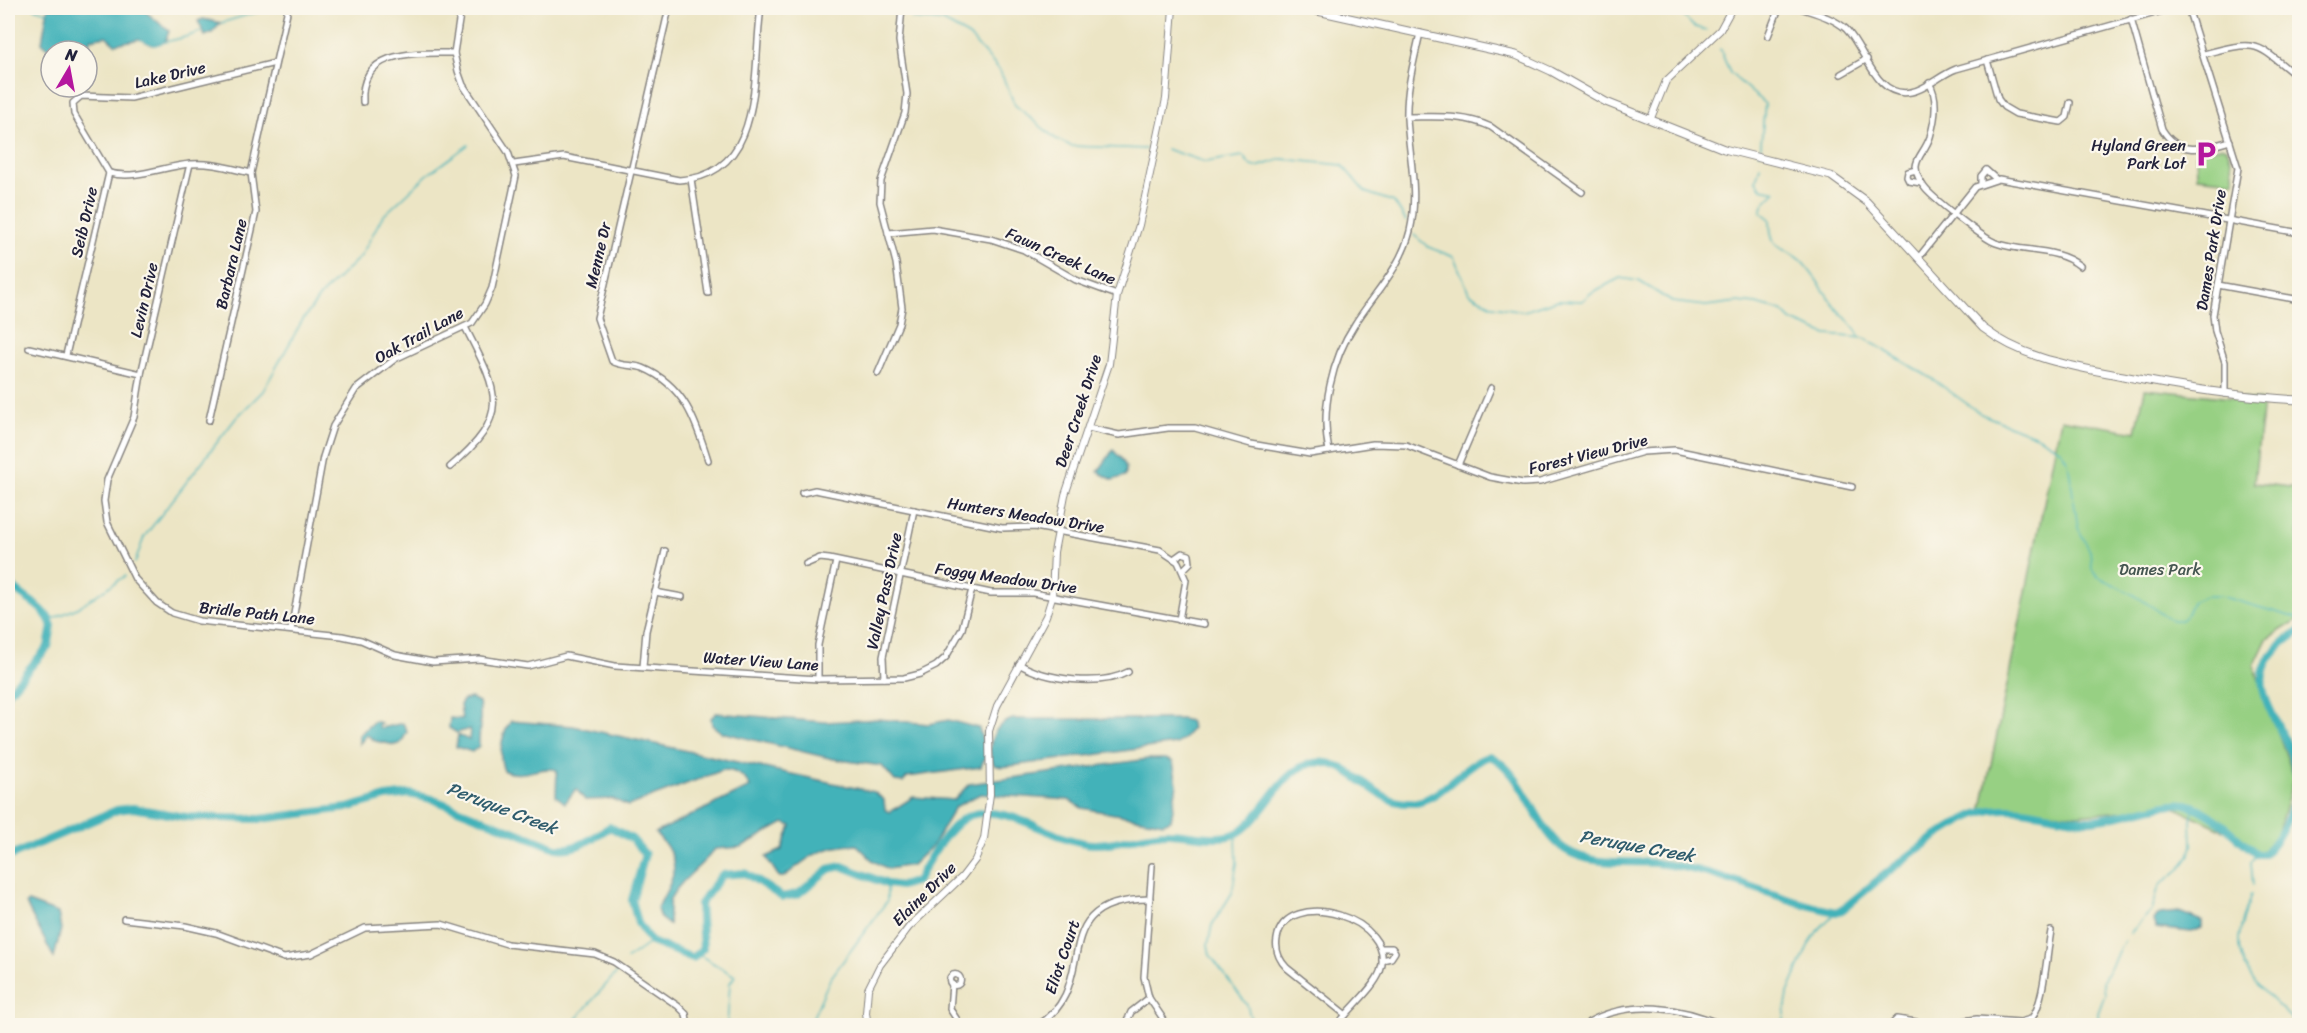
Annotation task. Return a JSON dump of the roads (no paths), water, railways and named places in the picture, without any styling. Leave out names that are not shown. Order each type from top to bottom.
[{"type":"main road","points":[[1304,8],[1516,55],[1551,71],[1606,102],[1740,154],[1832,176],[1867,202],[1983,328],[2013,348],[2062,364],[2225,394],[2300,400]]},
{"type":"street","name":"Barbara Lane","points":[[209,420],[256,212],[251,173],[288,8]]},
{"type":"street","name":"Oak Trail Lane","points":[[291,630],[319,473],[333,426],[356,388],[395,359],[465,327],[477,317],[492,288],[515,189],[514,164],[494,128],[464,85],[454,53],[461,8]]},
{"type":"street","name":"Menne Dr","points":[[669,8],[597,318],[612,361],[617,364],[640,367],[674,387],[693,420],[708,460]]},
{"type":"street","points":[[514,164],[564,157],[667,178],[691,179],[725,162],[735,152],[748,128],[761,8]]},
{"type":"street","points":[[878,373],[899,324],[902,308],[898,272],[880,202],[881,181],[905,113],[907,94],[899,41],[902,8]]},
{"type":"street","name":"Deer Creek Drive","points":[[997,706],[1046,616],[1052,597],[1058,532],[1065,495],[1109,364],[1117,296],[1139,225],[1166,99],[1173,8]]},
{"type":"street","points":[[1650,118],[1666,81],[1720,30],[1732,8]]},
{"type":"street","points":[[1768,36],[1779,8]]},
{"type":"street","points":[[1800,8],[1844,27],[1878,79],[1894,91],[1913,92],[1949,72],[2174,8]]},
{"type":"street","name":"Dames Park Drive","points":[[2188,8],[2238,168],[2213,323],[2225,362],[2225,394]]},
{"type":"street","points":[[2131,20],[2162,129],[2169,140],[2193,150],[2229,141]]},
{"type":"street","points":[[1329,451],[1325,432],[1326,414],[1337,363],[1354,325],[1401,256],[1410,232],[1414,187],[1407,95],[1420,33]]},
{"type":"street","points":[[2204,54],[2243,44],[2253,45],[2261,48],[2300,79]]},
{"type":"street","points":[[363,102],[367,77],[381,63],[394,56],[407,53],[454,53]]},
{"type":"street","points":[[1841,74],[1867,59]]},
{"type":"street","points":[[1987,60],[1998,99],[2010,111],[2061,122],[2067,117],[2070,103]]},
{"type":"street","name":"Lake Drive","points":[[72,103],[81,96],[131,98],[275,63]]},
{"type":"street","points":[[1929,83],[1936,99],[1929,139],[1918,157],[1916,170],[1926,190],[1998,244],[2068,257],[2080,266]]},
{"type":"street","name":"Seib Drive","points":[[66,355],[109,173],[74,114],[72,103]]},
{"type":"street","points":[[1407,117],[1467,117],[1478,121],[1491,127],[1582,192]]},
{"type":"street","points":[[109,173],[135,176],[205,163],[251,173]]},
{"type":"street","name":"Levin Drive","points":[[125,443],[134,417],[141,374],[190,164]]},
{"type":"street","points":[[1916,170],[1908,172],[1907,177],[1909,181],[1921,183]]},
{"type":"street","points":[[1981,184],[1981,176],[1986,170],[1996,179]]},
{"type":"street","points":[[691,179],[708,293]]},
{"type":"street","points":[[1919,257],[1968,195],[1981,184],[1996,179],[2012,179],[2300,232]]},
{"type":"street","name":"Fawn Creek Lane","points":[[888,233],[933,229],[991,239],[1024,250],[1076,280],[1117,296]]},
{"type":"street","points":[[2218,285],[2300,300]]},
{"type":"street","points":[[450,467],[486,433],[494,408],[492,385],[465,327]]},
{"type":"street","points":[[28,348],[141,374]]},
{"type":"street","points":[[1458,465],[1491,388]]},
{"type":"street","name":"Forest View Drive","points":[[1088,428],[1119,435],[1168,428],[1195,428],[1233,440],[1310,454],[1373,444],[1396,444],[1421,450],[1508,482],[1540,482],[1643,453],[1676,450],[1852,487]]},
{"type":"street","name":"Bridle Path Lane","points":[[125,443],[106,480],[104,511],[115,540],[143,590],[157,603],[181,617],[361,640],[416,661],[498,660]]},
{"type":"street","name":"Hunters Meadow Drive","points":[[802,493],[815,490],[1002,528],[1035,528],[1058,532],[1160,550],[1174,558],[1182,554],[1189,555],[1190,563],[1183,570],[1186,580],[1179,620]]},
{"type":"street","name":"Valley Pass Drive","points":[[884,678],[883,657],[914,510]]},
{"type":"street","points":[[643,667],[644,641],[665,551]]},
{"type":"street","name":"Foggy Meadow Drive","points":[[806,564],[820,558],[972,589],[1052,597],[1204,624]]},
{"type":"street","points":[[1174,558],[1183,570]]},
{"type":"street","points":[[818,679],[818,645],[836,561]]},
{"type":"street","name":"Water View Lane","points":[[498,660],[528,666],[566,656],[615,666],[818,679],[884,678],[920,674],[936,666],[946,657],[962,629],[972,589]]},
{"type":"street","points":[[655,592],[682,597]]},
{"type":"street","points":[[1019,664],[1040,675],[1053,677],[1112,680],[1128,672]]},
{"type":"street","name":"Elaine Drive","points":[[868,1026],[866,1013],[868,989],[880,965],[909,927],[946,893],[975,860],[984,839],[990,794],[989,731],[997,706]]},
{"type":"street","points":[[1152,866],[1144,977],[1149,998],[1168,1026]]},
{"type":"street","name":"Eliot Court","points":[[1037,1026],[1053,1014],[1067,991],[1079,941],[1089,919],[1101,908],[1116,901],[1150,899]]},
{"type":"street","points":[[1337,1026],[1346,1015],[1377,976],[1382,960],[1381,948],[1374,935],[1348,918],[1302,912],[1288,919],[1280,930],[1276,949],[1282,962],[1346,1015]]},
{"type":"street","points":[[124,920],[185,926],[216,933],[284,958],[311,954],[365,928],[441,924],[507,944],[582,951],[605,958],[678,1006],[686,1014],[688,1026]]},
{"type":"street","points":[[1890,1026],[1897,1019],[1935,1025],[1977,1019],[2020,1022],[2031,1019],[2036,1012],[2051,931]]},
{"type":"street","points":[[1381,948],[1392,948],[1395,952],[1391,958],[1382,960]]},
{"type":"street","points":[[952,984],[950,1009],[961,1026]]},
{"type":"street","points":[[1125,1026],[1131,1012],[1149,998]]},
{"type":"street","points":[[1588,1026],[1589,1022],[1608,1011],[1626,1008],[1687,1013],[1724,1026]]},
{"type":"water","points":[[48,8],[141,8],[169,31],[165,42],[153,45],[140,39],[115,44],[106,36],[90,39],[43,39]]},
{"type":"water","points":[[203,19],[221,23],[212,33],[205,36],[198,21]]},
{"type":"water","points":[[1113,450],[1124,462],[1126,472],[1125,476],[1113,480],[1098,472]]},
{"type":"water","points":[[471,698],[479,702],[480,713],[479,746],[472,752],[456,747],[458,735],[469,740],[470,729],[457,733],[449,728],[450,718],[462,719],[460,705],[463,700]]},
{"type":"water","points":[[716,713],[825,722],[879,719],[929,724],[948,720],[979,728],[986,754],[981,767],[907,777],[903,782],[895,781],[882,766],[833,759],[721,732],[712,725],[711,718]]},
{"type":"water","points":[[1013,719],[1182,719],[1189,721],[1192,728],[1185,738],[1176,744],[1002,767],[994,765],[990,750],[993,737],[1000,726]]},
{"type":"water","points":[[374,721],[381,723],[378,726],[381,728],[403,723],[407,732],[401,743],[395,745],[375,741],[367,735],[359,744],[359,735]]},
{"type":"water","points":[[511,721],[573,726],[874,792],[884,800],[885,810],[890,812],[913,797],[954,800],[969,784],[1148,759],[1166,759],[1173,762],[1177,784],[1171,820],[1163,823],[1082,808],[1069,800],[980,794],[955,807],[933,845],[912,865],[888,869],[873,861],[857,845],[835,847],[818,853],[784,877],[779,877],[766,857],[782,850],[791,826],[784,823],[741,847],[715,849],[673,894],[669,903],[669,925],[660,918],[657,909],[672,879],[673,861],[664,843],[655,833],[750,787],[746,780],[735,772],[723,770],[628,806],[613,799],[585,800],[576,789],[565,803],[556,796],[557,770],[544,769],[519,774],[504,771],[501,759],[502,746]]},
{"type":"water","points":[[26,903],[58,913],[61,929],[54,958],[29,910]]},
{"type":"water","points":[[2179,912],[2202,921],[2202,928],[2191,932],[2155,928],[2154,920],[2160,914]]},
{"type":"waterway","points":[[34,8],[47,12]]},
{"type":"waterway","points":[[221,23],[270,8]]},
{"type":"waterway","points":[[1676,8],[1693,26],[1706,30]]},
{"type":"waterway","points":[[912,19],[942,21],[969,36],[1000,71],[1015,105],[1056,139],[1071,146],[1146,149]]},
{"type":"waterway","points":[[140,39],[155,45],[202,31]]},
{"type":"waterway","points":[[1720,49],[1730,73],[1765,104],[1760,153]]},
{"type":"waterway","points":[[135,563],[144,537],[236,418],[263,391],[302,321],[321,295],[361,256],[382,217],[427,175],[468,145]]},
{"type":"waterway","points":[[1166,149],[1205,162],[1243,156],[1251,166],[1257,167],[1282,159],[1342,165],[1365,192],[1394,202],[1406,221]]},
{"type":"waterway","points":[[1760,166],[1756,181],[1761,188],[1776,191],[1764,203],[1761,212],[1770,219],[1772,239],[1779,248],[1803,263],[1859,336]]},
{"type":"waterway","points":[[1414,235],[1428,247],[1454,257],[1469,293],[1493,306],[1524,311],[1558,300],[1582,301],[1591,293],[1620,278],[1639,281],[1672,302],[1706,306],[1738,302],[1756,304],[1782,311],[1792,321],[1827,335],[1864,338],[1934,380],[1981,414],[2039,437],[2061,450],[2068,462],[2078,528],[2090,551],[2092,569],[2097,576],[2136,596],[2172,620],[2181,620],[2186,616],[2192,602],[2206,596],[2220,596],[2300,619]]},
{"type":"waterway","points":[[50,620],[77,608],[125,576]]},
{"type":"waterway","name":"Peruque Creek","points":[[8,582],[44,612],[52,626],[48,647],[8,693]]},
{"type":"waterway","name":"Peruque Creek","points":[[8,857],[117,810],[133,808],[186,817],[260,819],[347,808],[386,797],[409,794],[432,799],[556,848],[578,846],[610,827],[632,839],[645,854],[632,900],[638,923],[651,942],[693,958],[703,948],[700,904],[722,875],[745,873],[782,897],[798,894],[829,869],[842,866],[887,884],[901,886],[917,881],[947,834],[963,819],[971,815],[986,813],[1001,814],[1079,842],[1094,844],[1113,843],[1161,833],[1207,837],[1226,836],[1242,830],[1259,813],[1281,784],[1309,764],[1336,765],[1382,795],[1395,801],[1408,803],[1431,797],[1469,767],[1490,756],[1513,775],[1555,841],[1576,855],[1598,861],[1678,866],[1836,912],[1842,910],[1893,868],[1936,837],[1957,824],[1992,810],[2016,809],[2087,820],[2166,805],[2186,804],[2215,818],[2257,854],[2264,854],[2278,837],[2289,815],[2294,803],[2297,781],[2290,750],[2265,698],[2262,681],[2266,665],[2278,648],[2300,631]]},
{"type":"waterway","points":[[2130,933],[2152,910],[2159,886],[2181,868],[2189,857],[2194,807]]},
{"type":"waterway","points":[[1236,834],[1237,863],[1232,893],[1212,925],[1208,945],[1210,955],[1247,1005],[1253,1026]]},
{"type":"waterway","points":[[2253,885],[2251,863],[2257,854]]},
{"type":"waterway","points":[[809,1026],[830,979],[887,901],[887,884]]},
{"type":"waterway","points":[[2251,894],[2239,939],[2244,965],[2260,987],[2298,1026]]},
{"type":"waterway","points":[[1783,1026],[1788,993],[1808,946],[1818,930],[1836,912]]},
{"type":"waterway","points":[[2099,1026],[2098,1013],[2105,994],[2103,981],[2124,941]]},
{"type":"waterway","points":[[627,959],[651,942]]},
{"type":"waterway","points":[[693,958],[701,956],[735,976],[730,983],[727,1026]]},
{"type":"waterway","points":[[570,1026],[618,971]]},
{"type":"place","name":"Hyland Green Park Lot","points":[[2206,154]]},
{"type":"park label","name":"Dames Park","points":[[2160,569]]}]
